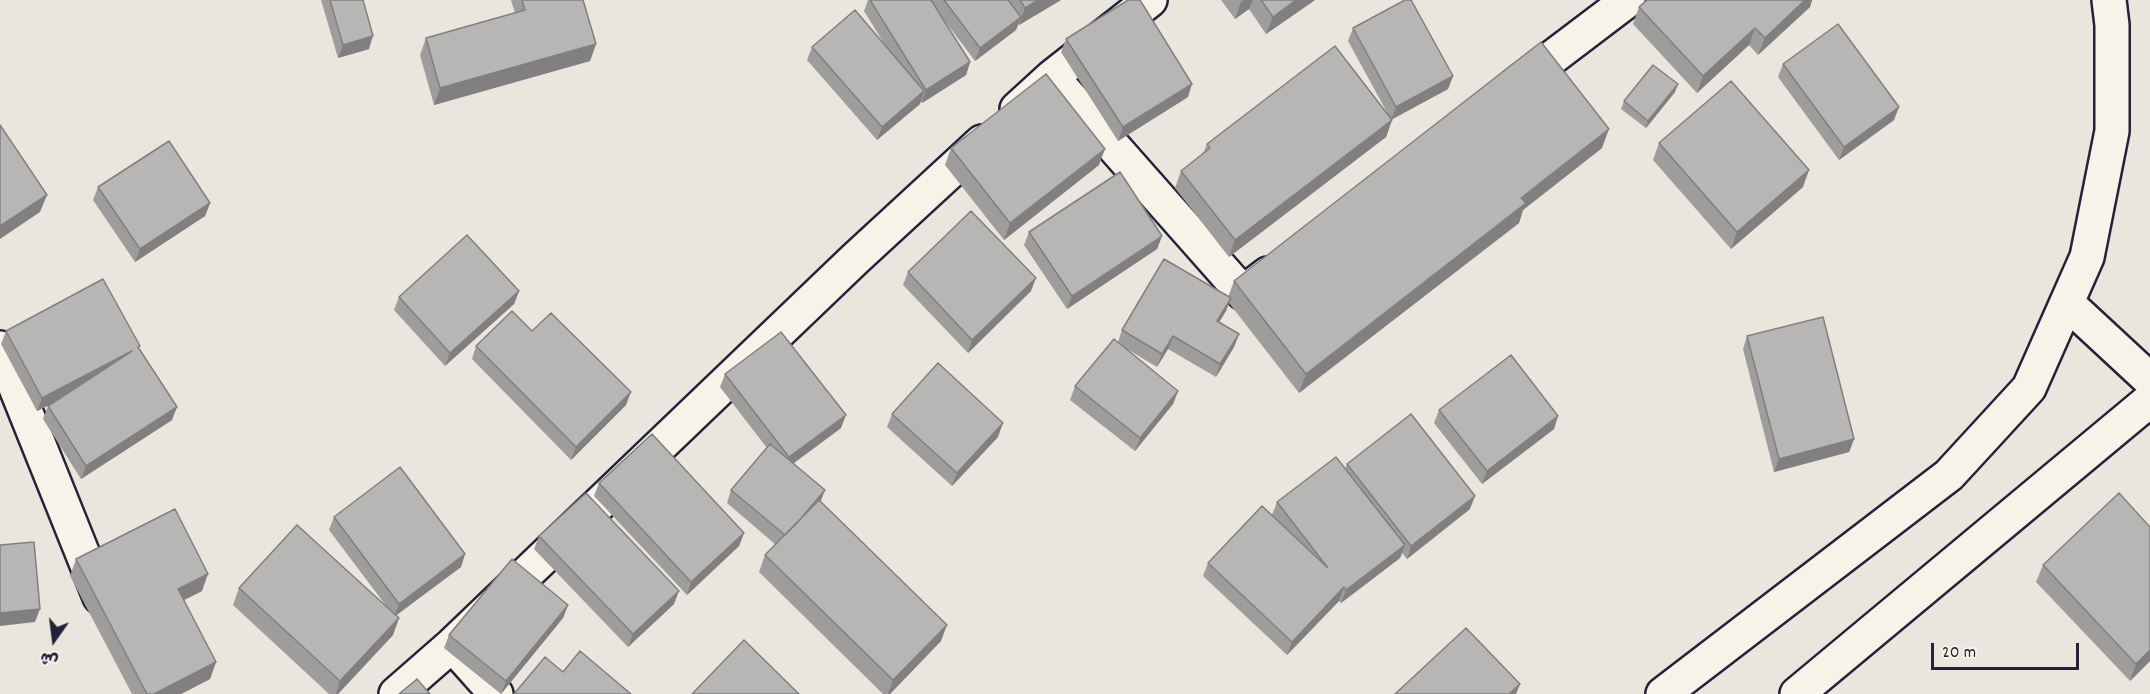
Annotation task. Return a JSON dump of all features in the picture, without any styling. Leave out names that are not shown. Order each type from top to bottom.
[{"type":"street","points":[[396,694],[452,645],[855,259],[1052,77],[1150,0]]},
{"type":"street","points":[[1496,100],[1628,0]]},
{"type":"street","points":[[1663,694],[1949,475],[2029,388],[2087,257],[2112,131],[2112,25],[2109,0]]},
{"type":"street","points":[[1052,77],[1243,293],[1290,257]]},
{"type":"street","points":[[2067,303],[2150,380]]},
{"type":"street","points":[[0,348],[113,629]]},
{"type":"street","points":[[1797,694],[2150,400]]},
{"type":"street","points":[[452,645],[496,694]]},
{"type":"building","points":[[330,0],[363,0],[373,36],[343,45]]},
{"type":"building","points":[[522,0],[583,0],[596,44],[440,88],[426,38],[525,10]]},
{"type":"building","points":[[870,0],[931,0],[970,62],[926,90]]},
{"type":"building","points":[[944,0],[1008,0],[1021,17],[980,48]]},
{"type":"building","points":[[1020,0],[1038,0],[1025,8]]},
{"type":"building","points":[[1128,0],[1140,0],[1192,84],[1123,127],[1066,39]]},
{"type":"building","points":[[1261,0],[1296,0],[1273,17]]},
{"type":"building","points":[[1405,0],[1411,0],[1453,76],[1396,107],[1353,28]]},
{"type":"building","points":[[1647,0],[1805,0],[1765,38],[1755,28],[1703,76],[1639,7]]},
{"type":"building","points":[[855,10],[924,91],[882,127],[812,47]]},
{"type":"building","points":[[1838,24],[1899,107],[1844,147],[1783,64]]},
{"type":"building","points":[[1541,42],[1609,129],[1521,198],[1526,203],[1306,374],[1234,281]]},
{"type":"building","points":[[1335,46],[1392,120],[1235,240],[1181,171],[1210,148],[1207,144]]},
{"type":"building","points":[[1653,65],[1678,84],[1648,121],[1624,101]]},
{"type":"building","points":[[1046,74],[1105,149],[1010,223],[951,148]]},
{"type":"building","points":[[1731,81],[1809,170],[1737,232],[1659,143]]},
{"type":"building","points":[[0,125],[47,195],[0,226]]},
{"type":"building","points":[[169,141],[210,203],[140,249],[98,187]]},
{"type":"building","points":[[1120,172],[1162,236],[1072,296],[1029,232]]},
{"type":"building","points":[[971,211],[1036,278],[972,340],[908,272]]},
{"type":"building","points":[[467,235],[519,291],[450,353],[399,297]]},
{"type":"building","points":[[1164,259],[1231,298],[1217,321],[1239,334],[1220,364],[1173,336],[1162,354],[1122,330]]},
{"type":"building","points":[[103,279],[140,346],[138,347],[177,407],[86,466],[48,406],[132,351],[42,398],[6,331]]},
{"type":"building","points":[[512,311],[532,331],[551,313],[631,392],[576,447],[476,346]]},
{"type":"building","points":[[1823,317],[1854,439],[1779,459],[1747,336]]},
{"type":"building","points":[[781,332],[846,415],[789,457],[725,374]]},
{"type":"building","points":[[1114,339],[1178,391],[1140,438],[1075,386]]},
{"type":"building","points":[[1511,355],[1558,416],[1487,471],[1439,410]]},
{"type":"building","points":[[938,363],[1003,423],[957,473],[892,414]]},
{"type":"building","points":[[1411,414],[1475,496],[1411,546],[1347,464]]},
{"type":"building","points":[[652,434],[744,533],[691,582],[599,483]]},
{"type":"building","points":[[770,444],[825,490],[785,535],[731,490]]},
{"type":"building","points":[[1336,457],[1405,545],[1346,590],[1344,587],[1292,642],[1208,563],[1262,506],[1328,568],[1277,502]]},
{"type":"building","points":[[400,467],[465,554],[399,604],[334,517]]},
{"type":"building","points":[[586,493],[679,591],[633,634],[539,536]]},
{"type":"building","points":[[2119,493],[2150,527],[2150,650],[2136,664],[2043,565]]},
{"type":"building","points":[[819,500],[947,625],[893,680],[765,555]]},
{"type":"building","points":[[175,509],[208,574],[178,589],[216,662],[154,694],[147,694],[76,559]]},
{"type":"building","points":[[297,525],[399,618],[340,681],[239,588]]},
{"type":"building","points":[[34,542],[40,609],[0,613],[0,545]]},
{"type":"building","points":[[512,559],[568,605],[506,681],[449,635]]},
{"type":"building","points":[[1466,628],[1520,684],[1509,694],[1395,694]]},
{"type":"building","points":[[744,640],[799,694],[692,694]]},
{"type":"building","points":[[580,651],[631,694],[514,694],[545,657],[563,672]]},
{"type":"building","points":[[417,679],[430,694],[399,694]]}]
